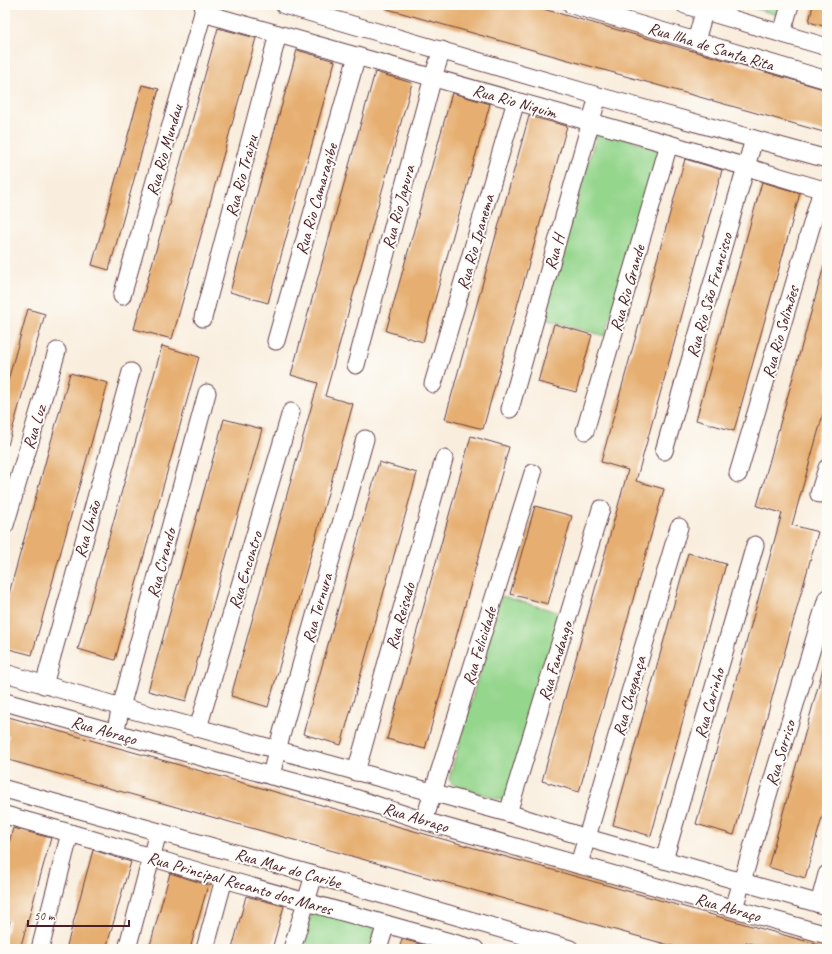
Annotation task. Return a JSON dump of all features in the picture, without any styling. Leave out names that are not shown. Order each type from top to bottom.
[{"type":"street","name":"Rua Rio Niquim","points":[[284,5],[598,96],[827,159]]},
{"type":"street","name":"Rua llha de Santa Rita","points":[[572,5],[827,80]]},
{"type":"street","points":[[685,5],[705,8],[827,47]]},
{"type":"street","points":[[782,33],[790,5]]},
{"type":"street","points":[[696,41],[705,8]]},
{"type":"street","name":"Rua Rio Niquim","points":[[203,9],[278,34],[669,144],[824,190]]},
{"type":"street","name":"Rua Rio Mundau","points":[[122,296],[203,9]]},
{"type":"street","name":"Rua Rio Traipu","points":[[203,318],[278,34]]},
{"type":"street","name":"Rua Rio Japura","points":[[356,365],[433,78],[442,50]]},
{"type":"street","name":"Rua Rio Camaragibe","points":[[276,341],[357,56]]},
{"type":"street","name":"Rua H","points":[[510,409],[598,96]]},
{"type":"street","name":"Rua Rio Ipanema","points":[[433,384],[516,101]]},
{"type":"street","name":"Rua Rio São Francisco","points":[[664,451],[754,139]]},
{"type":"street","name":"Rua Rio Grande","points":[[585,431],[669,144]]},
{"type":"street","name":"Rua Rio Solimões","points":[[738,474],[824,190]]},
{"type":"street","name":"Rua Luz","points":[[5,526],[57,351]]},
{"type":"street","name":"Rua União","points":[[44,685],[131,372]]},
{"type":"street","name":"Rua Cirando","points":[[115,733],[207,393]]},
{"type":"street","name":"Rua Encontro","points":[[198,728],[291,412]]},
{"type":"street","name":"Rua Ternura","points":[[270,776],[276,750],[365,439]]},
{"type":"street","name":"Rua Reisado","points":[[356,772],[444,459]]},
{"type":"street","points":[[819,494],[827,468]]},
{"type":"street","name":"Rua Felicidade","points":[[424,820],[533,473]]},
{"type":"street","name":"Rua Fandango","points":[[508,813],[601,509]]},
{"type":"street","name":"Rua Chegança","points":[[579,864],[679,527]]},
{"type":"street","name":"Rua Carinho","points":[[664,860],[754,545]]},
{"type":"street","name":"Rua Sorriso","points":[[734,908],[827,598]]},
{"type":"street","name":"Rua Abraço","points":[[5,673],[121,707],[508,813],[587,838],[741,883],[823,905]]},
{"type":"street","name":"Rua Abraço","points":[[5,702],[358,799],[424,820],[827,935]]},
{"type":"street","name":"Rua Mar do Caribe","points":[[5,789],[314,875],[570,949]]},
{"type":"street","name":"Rua Principal Recanto dos Mares","points":[[5,816],[70,833],[224,879],[467,948]]},
{"type":"street","points":[[127,949],[158,832]]},
{"type":"street","points":[[40,949],[70,833]]},
{"type":"street","points":[[823,905],[827,874]]},
{"type":"street","points":[[292,949],[314,875]]},
{"type":"street","points":[[205,949],[224,879]]},
{"type":"street","points":[[467,948],[470,920]]},
{"type":"street","points":[[378,949],[386,924]]},
{"type":"green space","points":[[743,5],[783,5],[781,13],[777,15]]},
{"type":"green space","points":[[601,131],[656,148],[659,154],[605,336],[541,318],[597,133]]},
{"type":"green space","points":[[501,596],[565,614],[507,802],[452,784],[449,779]]},
{"type":"green space","points":[[312,911],[371,926],[375,931],[370,949],[301,949]]},
{"type":"building","points":[[385,5],[529,5],[721,59],[827,90],[827,133],[384,8]]},
{"type":"building","points":[[813,5],[827,5],[827,27],[809,22]]},
{"type":"building","points":[[218,28],[256,38],[172,339],[134,329]]},
{"type":"building","points":[[297,50],[335,61],[268,303],[230,292]]},
{"type":"building","points":[[375,72],[412,83],[325,396],[353,404],[268,707],[231,696],[318,383],[291,375]]},
{"type":"building","points":[[142,85],[159,89],[109,270],[92,265]]},
{"type":"building","points":[[452,93],[490,104],[423,342],[386,331]]},
{"type":"building","points":[[529,116],[567,126],[483,429],[445,419]]},
{"type":"building","points":[[685,159],[722,170],[636,481],[664,489],[579,792],[542,781],[628,470],[601,462]]},
{"type":"building","points":[[762,182],[800,193],[734,431],[696,420]]},
{"type":"building","points":[[824,266],[827,266],[827,400],[792,525],[818,532],[734,835],[696,824],[782,513],[757,506]]},
{"type":"building","points":[[28,309],[45,314],[8,445],[5,445],[5,391]]},
{"type":"building","points":[[554,324],[592,335],[576,392],[538,382]]},
{"type":"building","points":[[162,346],[199,357],[115,660],[78,649]]},
{"type":"building","points":[[70,373],[108,383],[32,655],[5,648],[5,608]]},
{"type":"building","points":[[224,419],[262,429],[186,701],[148,691]]},
{"type":"building","points":[[471,436],[509,447],[425,749],[387,739]]},
{"type":"building","points":[[379,462],[417,473],[341,745],[303,734]]},
{"type":"building","points":[[535,506],[572,516],[548,604],[510,594]]},
{"type":"building","points":[[688,553],[726,564],[651,836],[613,825]]},
{"type":"building","points":[[824,665],[827,666],[827,800],[805,878],[768,867]]},
{"type":"building","points":[[5,716],[823,946],[823,949],[770,949],[746,942],[744,949],[683,949],[5,759],[5,751],[9,735],[5,734]]},
{"type":"building","points":[[13,828],[51,838],[20,949],[5,949],[5,938],[10,921],[5,920],[5,858]]},
{"type":"building","points":[[93,850],[131,862],[106,949],[66,949]]},
{"type":"building","points":[[170,873],[208,885],[190,949],[149,949]]},
{"type":"building","points":[[246,896],[284,906],[272,949],[232,949]]},
{"type":"building","points":[[402,939],[438,949],[399,949]]}]
